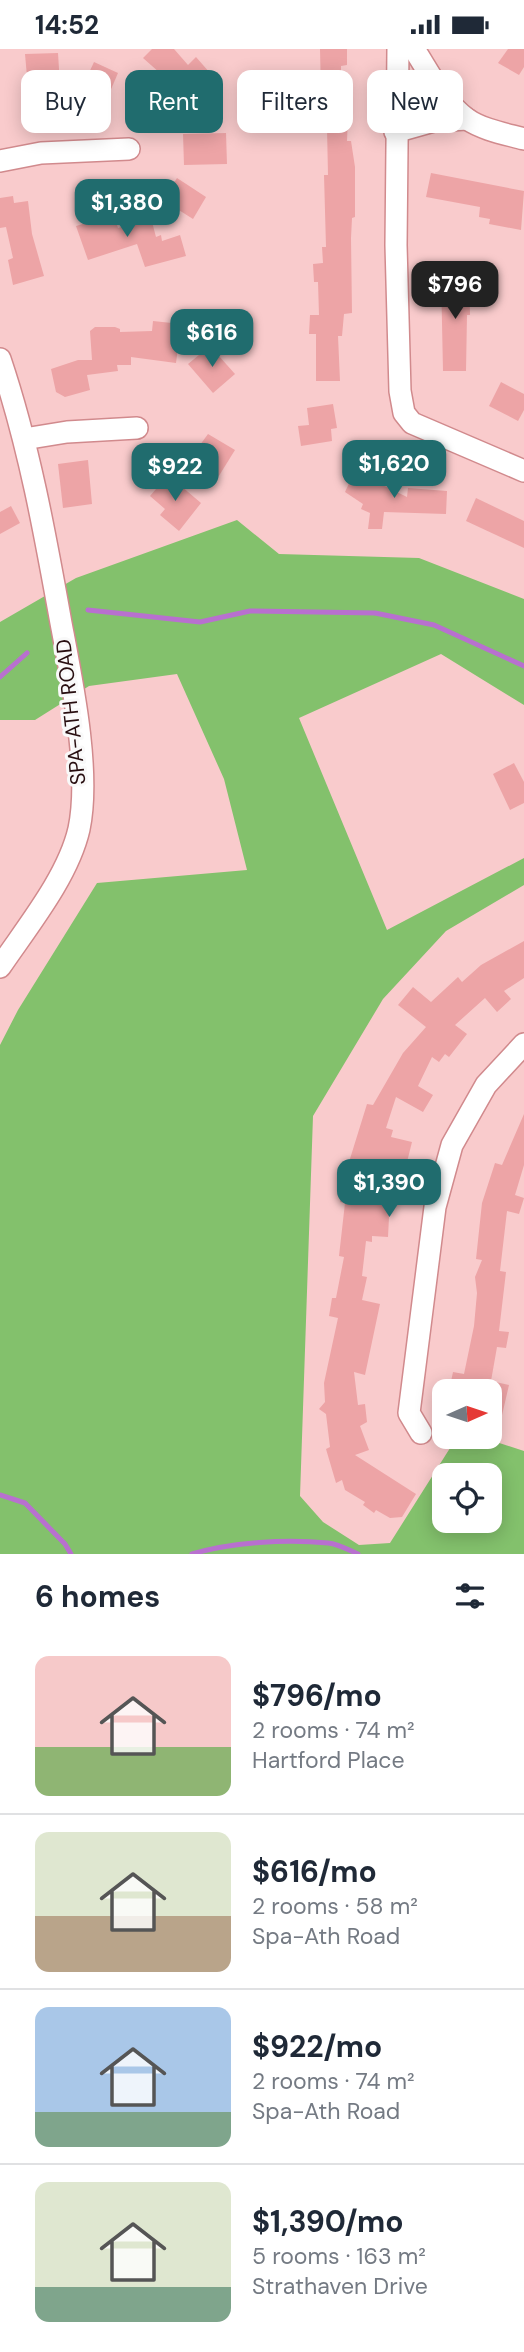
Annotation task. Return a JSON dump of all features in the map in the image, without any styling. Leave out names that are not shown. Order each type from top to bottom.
[{"type":"street","points":[[397,49],[397,70]]},
{"type":"street","points":[[414,49],[438,85],[467,119],[524,139]]},
{"type":"street","points":[[463,119],[467,119]]},
{"type":"street","points":[[396,133],[400,391],[404,413],[412,423],[524,471]]},
{"type":"street","points":[[0,161],[41,153],[129,149]]},
{"type":"street","name":"SPA-ATH ROAD","points":[[0,359],[24,439],[72,683],[81,760],[79,829],[60,876],[0,967]]},
{"type":"street","points":[[24,439],[67,432],[137,428]]},
{"type":"street","points":[[421,1433],[408,1413],[435,1206],[452,1145],[486,1085],[524,1044]]},
{"type":"green space","points":[[237,520],[279,554],[419,558],[524,599],[524,705],[441,654],[299,718],[387,930],[524,858],[524,885],[446,931],[383,999],[313,1116],[300,1496],[323,1522],[359,1545],[390,1543],[432,1477],[432,1533],[502,1533],[502,1463],[441,1463],[449,1449],[502,1449],[502,1444],[524,1451],[524,1554],[0,1554],[0,1045],[18,1010],[97,883],[247,870],[224,779],[177,674],[89,686],[35,720],[0,720],[0,622],[76,578]]},
{"type":"building","points":[[152,49],[174,49],[188,65],[196,57],[207,70],[157,70],[143,58]]},
{"type":"building","points":[[320,49],[347,49],[347,65],[341,66],[341,70],[320,70]]},
{"type":"building","points":[[508,49],[524,49],[524,67],[519,75],[498,63]]},
{"type":"building","points":[[58,53],[59,70],[26,70],[25,54]]},
{"type":"building","points":[[94,62],[118,73],[111,89],[111,70],[90,70]]},
{"type":"building","points":[[226,133],[227,164],[184,165],[183,134]]},
{"type":"building","points":[[327,133],[347,133],[355,167],[355,217],[352,218],[351,238],[352,313],[344,314],[342,336],[338,336],[340,381],[316,381],[316,334],[309,334],[310,315],[319,315],[318,282],[314,282],[313,264],[323,263],[322,247],[326,247],[324,175],[328,175]]},
{"type":"building","points":[[431,173],[524,191],[521,230],[489,224],[490,219],[479,217],[480,207],[426,197]]},
{"type":"building","points":[[177,178],[206,197],[193,219],[163,200]]},
{"type":"building","points":[[13,196],[14,203],[28,201],[32,234],[44,276],[13,285],[8,260],[13,258],[6,227],[0,228],[0,198]]},
{"type":"building","points":[[111,206],[118,228],[151,218],[156,237],[161,235],[162,241],[180,235],[186,256],[145,267],[137,244],[88,260],[76,226],[96,220],[94,212]]},
{"type":"building","points":[[469,274],[470,315],[467,315],[466,371],[443,371],[441,275]]},
{"type":"building","points":[[153,321],[181,324],[176,363],[131,357],[131,365],[117,365],[118,371],[87,375],[90,390],[65,397],[56,392],[51,369],[78,360],[92,360],[90,331],[95,327],[115,327],[120,329],[120,332],[152,331]]},
{"type":"building","points":[[210,346],[235,374],[213,393],[188,364]]},
{"type":"building","points":[[501,382],[524,394],[524,410],[518,421],[489,406]]},
{"type":"building","points":[[333,404],[337,428],[331,429],[332,441],[301,446],[298,426],[309,425],[307,408]]},
{"type":"building","points":[[208,434],[235,450],[217,479],[189,460]]},
{"type":"building","points":[[88,460],[92,504],[63,508],[58,464]]},
{"type":"building","points":[[168,475],[201,503],[179,531],[160,515],[165,509],[150,496]]},
{"type":"building","points":[[362,475],[407,497],[408,488],[447,491],[446,514],[384,512],[382,529],[368,529],[370,513],[361,509],[363,504],[345,492],[352,477],[360,480]]},
{"type":"building","points":[[476,498],[524,521],[524,548],[466,521]]},
{"type":"building","points":[[11,506],[20,523],[0,534],[0,512]]},
{"type":"building","points":[[514,763],[524,782],[524,803],[510,810],[493,774]]},
{"type":"building","points":[[524,941],[524,978],[504,991],[511,999],[497,1012],[485,998],[455,1025],[467,1034],[449,1057],[445,1054],[439,1062],[432,1057],[418,1086],[433,1095],[423,1112],[396,1097],[386,1128],[393,1130],[391,1137],[412,1142],[407,1162],[399,1159],[388,1237],[372,1236],[372,1242],[366,1241],[362,1276],[367,1277],[362,1300],[380,1304],[365,1375],[354,1372],[358,1405],[365,1404],[367,1422],[360,1426],[369,1450],[355,1455],[416,1494],[402,1517],[390,1518],[376,1510],[374,1513],[363,1505],[365,1502],[345,1490],[342,1480],[336,1483],[326,1449],[330,1447],[326,1414],[319,1409],[325,1402],[324,1383],[338,1318],[329,1316],[332,1298],[336,1298],[344,1257],[339,1256],[345,1203],[340,1202],[349,1162],[367,1104],[373,1105],[403,1053],[426,1027],[398,1005],[413,987],[431,1002],[458,977],[462,982],[481,965]]},
{"type":"building","points":[[524,1114],[524,1165],[515,1195],[524,1198],[519,1214],[507,1211],[500,1271],[506,1272],[499,1331],[509,1332],[506,1348],[497,1347],[491,1379],[452,1379],[453,1372],[464,1374],[474,1326],[477,1293],[475,1277],[482,1260],[476,1259],[482,1203],[495,1163],[502,1165]]},
{"type":"building","points":[[502,1383],[509,1385],[502,1415]]},
{"type":"waterway","points":[[88,610],[200,622],[250,611],[375,613],[434,625],[524,666]]},
{"type":"waterway","points":[[0,677],[27,653]]},
{"type":"waterway","points":[[0,1495],[25,1503],[65,1544],[71,1554]]},
{"type":"waterway","points":[[192,1554],[242,1544],[295,1541],[332,1544],[358,1554]]}]
